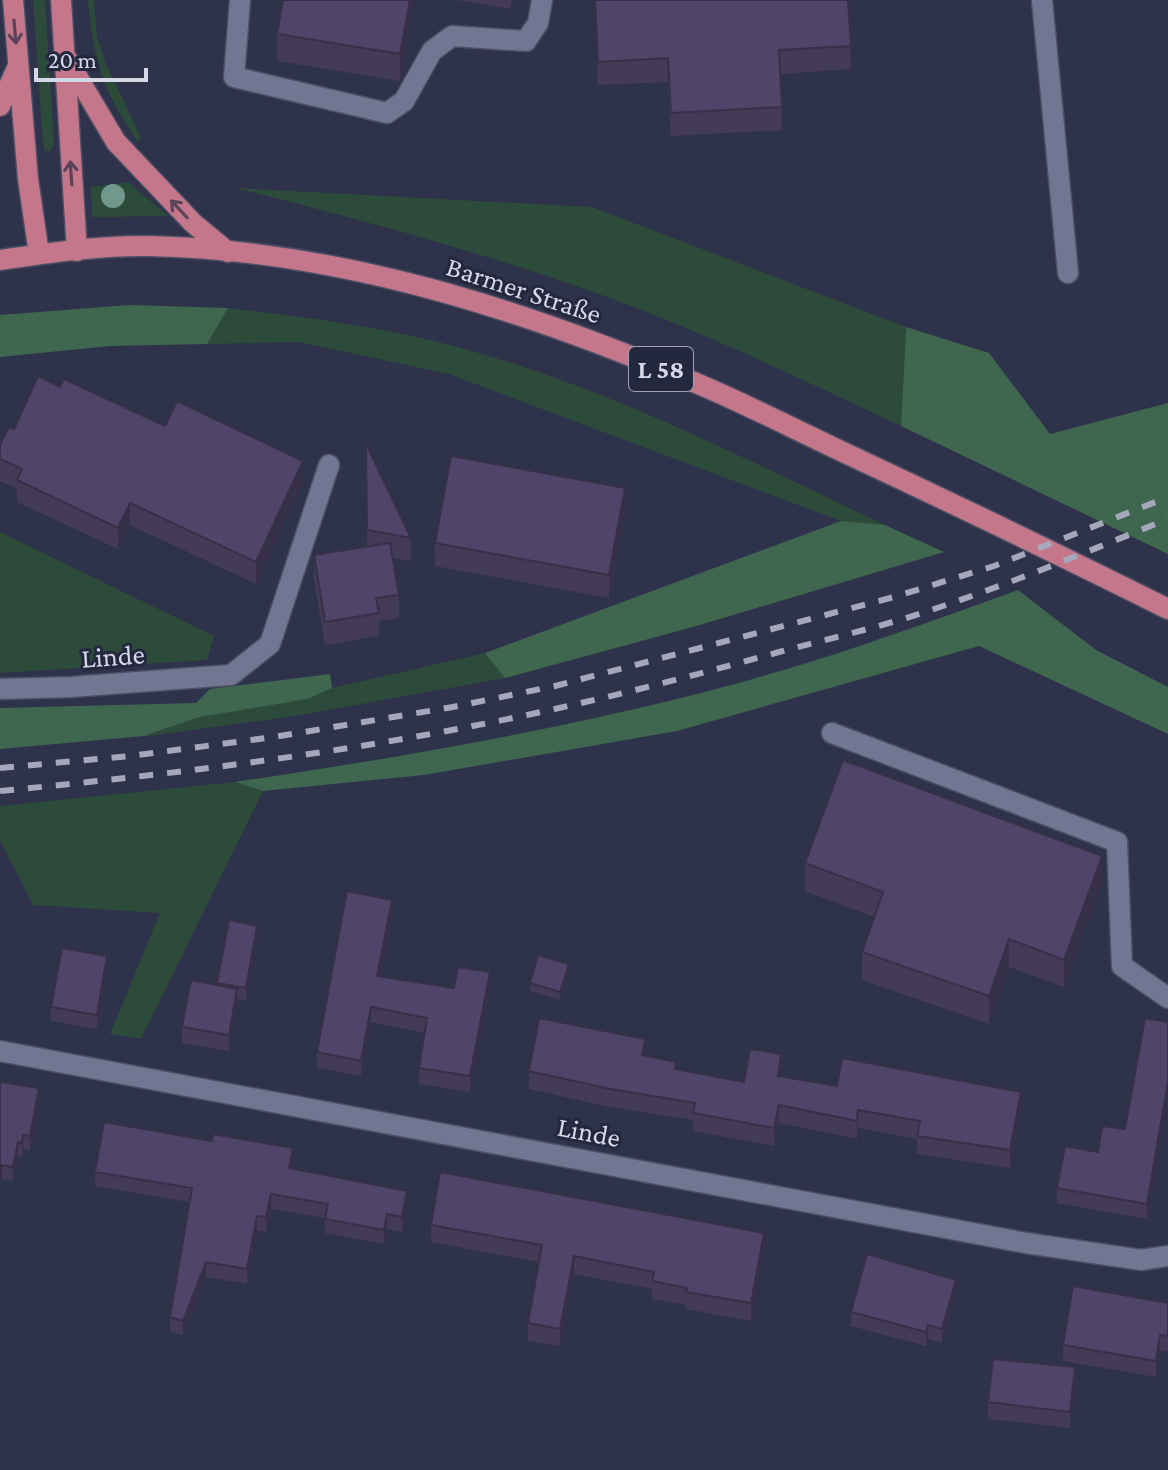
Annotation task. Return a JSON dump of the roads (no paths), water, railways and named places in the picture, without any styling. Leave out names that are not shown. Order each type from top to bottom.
[{"type":"main road","points":[[13,0],[28,179],[39,254]]},
{"type":"main road","points":[[61,0],[77,251]]},
{"type":"main road","points":[[64,54],[116,142],[193,223],[228,252]]},
{"type":"main road","points":[[0,106],[18,64]]},
{"type":"main road","name":"Barmer Straße","points":[[0,260],[147,246],[228,252],[335,267],[458,296],[596,342],[712,390],[1168,609]]},
{"type":"street","points":[[240,0],[234,77],[387,113],[404,101],[432,51],[452,36],[526,41],[538,23],[542,0]]},
{"type":"street","points":[[1042,0],[1068,273]]},
{"type":"street","name":"Linde","points":[[0,689],[231,675],[270,644],[329,465]]},
{"type":"street","points":[[832,733],[1117,842],[1122,966],[1168,998]]},
{"type":"street","name":"Linde","points":[[0,1051],[1026,1243],[1141,1260],[1168,1256]]},
{"type":"railway","points":[[0,768],[130,756],[274,737],[453,707],[555,686],[894,597],[994,566],[1168,497]]},
{"type":"railway","points":[[0,791],[330,751],[591,701],[917,614],[1024,577],[1168,519]]}]
